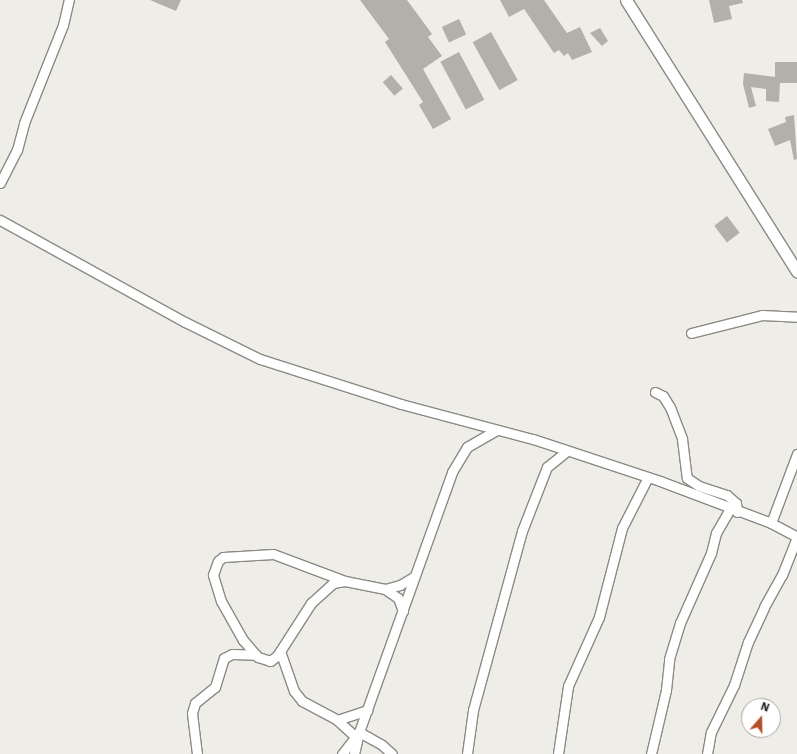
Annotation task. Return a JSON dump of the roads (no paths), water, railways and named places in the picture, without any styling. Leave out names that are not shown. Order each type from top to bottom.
[{"type":"main road","points":[[626,0],[797,272]]},
{"type":"street","points":[[0,183],[17,150],[24,123],[63,25],[69,0]]},
{"type":"street","points":[[0,220],[185,322],[260,359],[401,404],[497,430],[648,477],[771,523],[797,537],[782,575],[750,636],[734,684],[711,732],[707,754]]},
{"type":"street","points":[[691,333],[762,315],[797,317]]},
{"type":"street","points":[[651,754],[666,690],[669,659],[678,630],[706,567],[716,533],[733,510],[736,503],[727,495],[699,486],[687,478],[682,439],[670,407],[664,396],[655,392]]},
{"type":"street","points":[[354,754],[357,734],[403,611],[452,472],[467,447],[497,430]]},
{"type":"street","points":[[467,754],[473,710],[522,531],[547,467],[567,451]]},
{"type":"street","points":[[771,523],[797,454]]},
{"type":"street","points":[[558,754],[568,686],[599,618],[622,528],[648,477]]},
{"type":"street","points":[[284,666],[273,660],[264,660],[256,655],[243,640],[221,601],[213,576],[218,561],[223,557],[274,554],[345,581],[385,589],[398,598],[403,611]]},
{"type":"street","points":[[385,589],[400,585],[415,576]]},
{"type":"street","points":[[273,660],[300,617],[319,593],[333,583],[345,581]]},
{"type":"street","points":[[280,651],[294,691],[302,701],[337,720],[357,734],[382,745],[392,754]]},
{"type":"street","points":[[197,754],[192,716],[195,703],[215,687],[224,658],[232,654],[256,655]]},
{"type":"street","points":[[337,720],[367,710]]},
{"type":"street","points":[[342,754],[357,734]]}]
